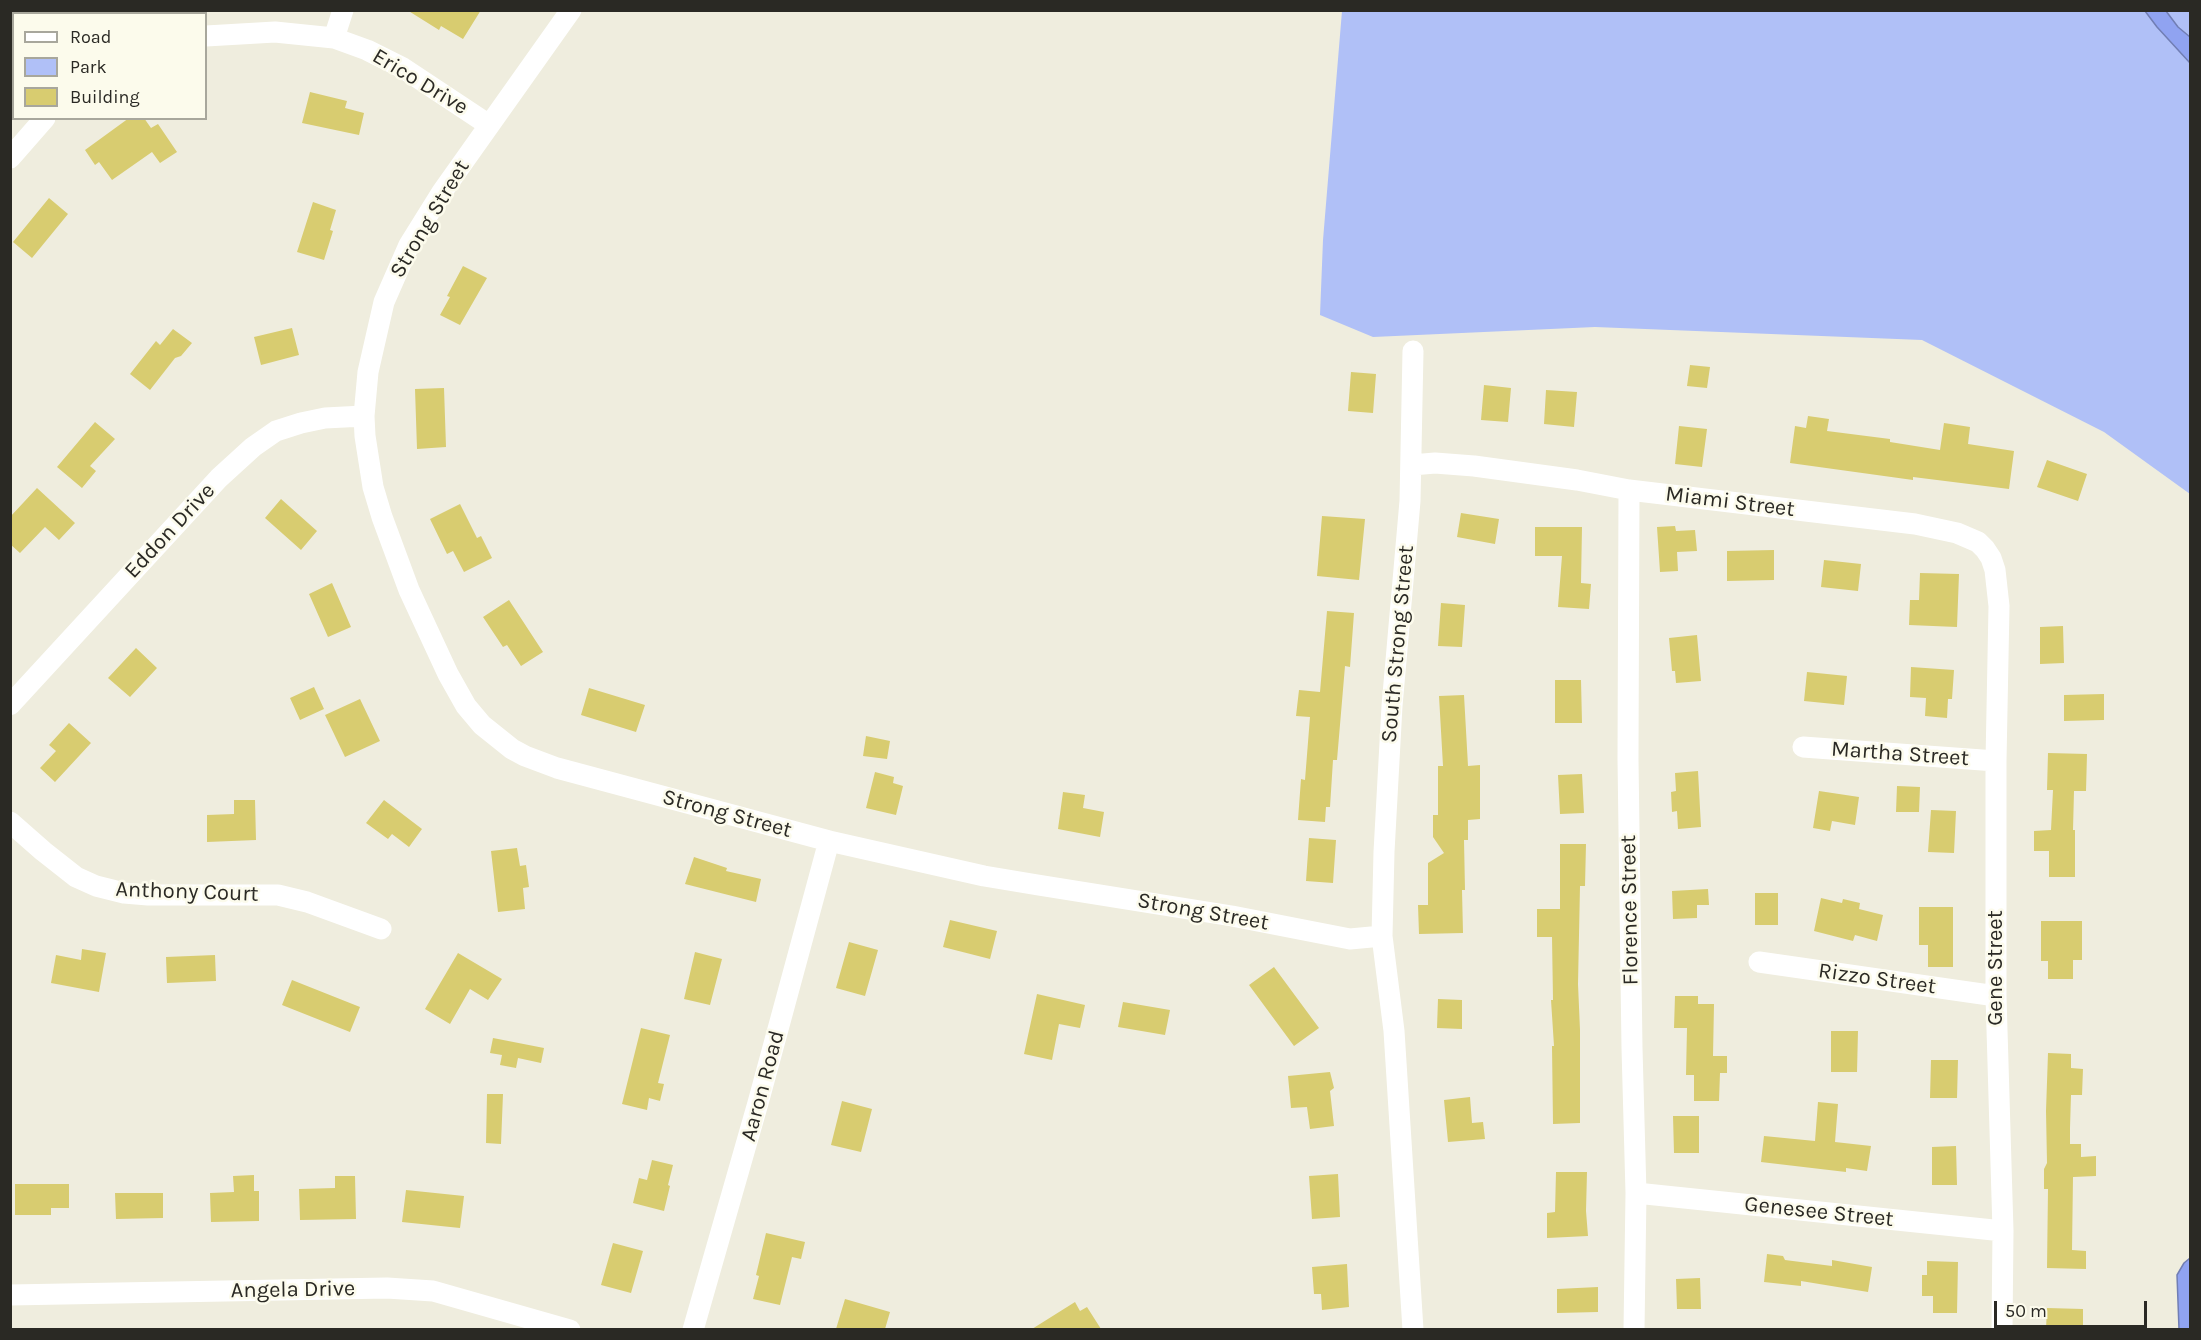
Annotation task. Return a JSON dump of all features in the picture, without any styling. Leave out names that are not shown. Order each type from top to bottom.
[{"type":"street","points":[[334,38],[343,10]]},
{"type":"street","name":"Strong Street","points":[[572,10],[425,218],[396,273],[384,302],[373,346],[364,416],[373,487],[394,551],[448,674],[466,706],[482,725],[512,749],[557,768],[830,841],[984,876],[1232,916],[1350,939],[1382,936]]},
{"type":"street","name":"Erico Drive","points":[[207,36],[275,32],[334,38],[367,50],[403,68],[489,125]]},
{"type":"street","points":[[10,158],[43,120]]},
{"type":"street","name":"South Strong Street","points":[[1382,936],[1384,842],[1392,696],[1412,465],[1413,351]]},
{"type":"street","name":"Eddon Drive","points":[[10,705],[219,478],[253,447],[276,431],[301,423],[325,418],[364,416]]},
{"type":"street","name":"Miami Street","points":[[1412,465],[1434,463],[1474,466],[1629,490],[1915,524],[1957,533],[1978,542],[1991,558],[1998,581],[1999,606]]},
{"type":"street","name":"Florence Street","points":[[1629,490],[1629,770],[1636,1193],[1635,1329]]},
{"type":"street","name":"Gene Street","points":[[1999,606],[1996,761],[1996,996],[2003,1231],[2002,1329]]},
{"type":"street","name":"Martha Street","points":[[1803,747],[1996,761]]},
{"type":"street","name":"Anthony Court","points":[[10,822],[76,877],[96,886],[124,893],[148,895],[278,896],[307,902],[381,929]]},
{"type":"street","name":"Aaron Road","points":[[693,1329],[830,841]]},
{"type":"street","points":[[1382,936],[1394,1031],[1413,1329]]},
{"type":"street","name":"Rizzo Street","points":[[1759,962],[1996,996]]},
{"type":"street","name":"Genesee Street","points":[[1636,1193],[2003,1231]]},
{"type":"street","name":"Angela Drive","points":[[10,1295],[375,1288],[433,1291],[570,1329]]},
{"type":"green space","points":[[1342,11],[2190,11],[2190,494],[2104,432],[1922,340],[1595,327],[1373,337],[1320,315],[1323,240]]},
{"type":"shaded area","points":[[2145,11],[2166,11],[2178,27],[2190,37],[2190,63],[2157,27]]},
{"type":"shaded area","points":[[2190,1258],[2190,1329],[2179,1329],[2177,1275]]},
{"type":"building","points":[[407,10],[481,10],[463,39],[441,26],[439,30]]},
{"type":"building","points":[[310,92],[347,101],[345,108],[364,113],[359,135],[302,123]]},
{"type":"building","points":[[126,120],[145,120],[151,128],[158,124],[177,152],[160,163],[152,152],[112,180],[99,162],[95,165],[85,150]]},
{"type":"building","points":[[49,198],[68,214],[32,258],[13,242]]},
{"type":"building","points":[[313,202],[336,210],[330,230],[333,231],[324,260],[297,252]]},
{"type":"building","points":[[463,266],[487,278],[460,325],[440,315]]},
{"type":"building","points":[[292,328],[299,355],[261,365],[254,337]]},
{"type":"building","points":[[173,329],[192,343],[181,356],[175,358],[150,390],[130,374],[156,341],[160,345]]},
{"type":"building","points":[[1690,365],[1710,367],[1707,388],[1687,386]]},
{"type":"building","points":[[1351,372],[1376,374],[1373,413],[1348,411]]},
{"type":"building","points":[[1484,385],[1511,388],[1508,422],[1481,420]]},
{"type":"building","points":[[444,388],[446,447],[417,449],[415,389]]},
{"type":"building","points":[[1546,390],[1577,392],[1574,427],[1544,424]]},
{"type":"building","points":[[1808,416],[1829,419],[1827,431],[1890,439],[1890,442],[1940,450],[1944,423],[1970,427],[1968,444],[2014,451],[2009,489],[1913,477],[1913,480],[1790,463],[1795,426],[1806,428]]},
{"type":"building","points":[[95,422],[115,439],[90,466],[96,471],[82,488],[57,467]]},
{"type":"building","points":[[1679,426],[1707,429],[1702,467],[1675,464]]},
{"type":"building","points":[[2047,460],[2087,474],[2078,501],[2037,487]]},
{"type":"building","points":[[37,488],[75,523],[59,540],[45,527],[20,553],[10,544],[10,517]]},
{"type":"building","points":[[281,499],[317,531],[301,550],[265,518]]},
{"type":"building","points":[[460,504],[477,538],[481,536],[492,558],[464,572],[453,551],[447,554],[430,519]]},
{"type":"building","points":[[1461,513],[1499,519],[1495,544],[1457,537]]},
{"type":"building","points":[[1322,516],[1365,519],[1359,580],[1317,576]]},
{"type":"building","points":[[1675,526],[1676,531],[1695,530],[1697,551],[1677,552],[1678,571],[1660,572],[1657,527]]},
{"type":"building","points":[[1535,527],[1582,527],[1581,583],[1591,584],[1589,609],[1558,607],[1562,556],[1535,556]]},
{"type":"building","points":[[1774,550],[1774,580],[1727,581],[1727,551]]},
{"type":"building","points":[[1824,560],[1861,564],[1858,591],[1821,587]]},
{"type":"building","points":[[1920,573],[1959,574],[1957,627],[1909,625],[1910,600],[1919,600]]},
{"type":"building","points":[[332,583],[351,627],[328,637],[309,594]]},
{"type":"building","points":[[509,600],[543,652],[521,666],[507,645],[503,647],[483,617]]},
{"type":"building","points":[[1441,603],[1465,605],[1462,647],[1438,646]]},
{"type":"building","points":[[1327,611],[1354,613],[1350,667],[1345,666],[1337,760],[1333,760],[1330,807],[1326,807],[1325,822],[1298,820],[1301,779],[1305,780],[1310,717],[1296,716],[1299,690],[1320,692]]},
{"type":"building","points":[[2063,626],[2064,663],[2040,664],[2040,627]]},
{"type":"building","points":[[1697,635],[1701,681],[1676,683],[1675,671],[1672,671],[1669,638]]},
{"type":"building","points":[[136,648],[157,668],[130,697],[108,678]]},
{"type":"building","points":[[1911,667],[1954,670],[1952,699],[1948,699],[1947,718],[1925,716],[1926,698],[1910,697]]},
{"type":"building","points":[[1807,672],[1847,676],[1844,705],[1804,701]]},
{"type":"building","points":[[1555,680],[1581,680],[1582,723],[1555,723]]},
{"type":"building","points":[[314,687],[324,709],[300,720],[290,698]]},
{"type":"building","points":[[589,688],[645,705],[636,732],[581,715]]},
{"type":"building","points":[[2104,694],[2104,720],[2064,721],[2064,695]]},
{"type":"building","points":[[1464,695],[1468,766],[1480,765],[1480,819],[1468,820],[1468,840],[1464,840],[1463,933],[1419,934],[1418,905],[1428,905],[1428,863],[1444,853],[1433,837],[1433,815],[1438,815],[1438,766],[1443,766],[1439,696]]},
{"type":"building","points":[[360,699],[380,741],[345,757],[325,715]]},
{"type":"building","points":[[69,723],[91,743],[55,782],[40,768],[56,751],[49,745]]},
{"type":"building","points":[[866,736],[890,741],[887,759],[863,756]]},
{"type":"building","points":[[2048,753],[2087,754],[2086,791],[2074,791],[2075,877],[2049,877],[2049,851],[2034,851],[2034,831],[2051,830],[2053,790],[2047,790]]},
{"type":"building","points":[[1698,771],[1701,827],[1678,829],[1677,811],[1672,812],[1671,792],[1676,791],[1675,773]]},
{"type":"building","points":[[875,772],[894,777],[893,783],[903,786],[896,815],[866,808]]},
{"type":"building","points":[[1582,774],[1584,813],[1560,814],[1558,775]]},
{"type":"building","points":[[1897,786],[1920,787],[1919,812],[1896,812]]},
{"type":"building","points":[[1819,791],[1859,797],[1855,825],[1832,821],[1830,831],[1813,828]]},
{"type":"building","points":[[1063,792],[1085,795],[1083,808],[1104,812],[1100,837],[1058,829]]},
{"type":"building","points":[[234,800],[255,800],[256,840],[207,842],[207,815],[234,814]]},
{"type":"building","points":[[384,800],[422,829],[409,847],[392,834],[388,839],[366,823]]},
{"type":"building","points":[[1931,810],[1956,811],[1954,853],[1928,852]]},
{"type":"building","points":[[1309,838],[1336,840],[1333,883],[1306,881]]},
{"type":"building","points":[[1560,844],[1586,844],[1585,886],[1580,886],[1578,984],[1580,1123],[1553,1124],[1552,937],[1537,937],[1537,909],[1560,909]]},
{"type":"building","points":[[517,848],[520,866],[526,865],[529,887],[523,888],[525,909],[498,912],[491,851]]},
{"type":"building","points":[[694,857],[727,868],[726,871],[761,879],[756,902],[685,884]]},
{"type":"building","points":[[1708,889],[1709,905],[1697,905],[1697,918],[1673,919],[1672,891]]},
{"type":"building","points":[[1755,893],[1778,893],[1778,925],[1755,925]]},
{"type":"building","points":[[1821,898],[1842,903],[1843,899],[1860,903],[1859,909],[1883,915],[1877,941],[1855,935],[1853,941],[1814,931]]},
{"type":"building","points":[[1919,907],[1953,907],[1953,967],[1928,967],[1928,945],[1919,945]]},
{"type":"building","points":[[950,920],[997,931],[990,959],[943,947]]},
{"type":"building","points":[[2041,921],[2082,921],[2082,960],[2073,960],[2073,979],[2048,979],[2048,961],[2041,961]]},
{"type":"building","points":[[849,942],[878,950],[865,996],[836,988]]},
{"type":"building","points":[[82,949],[106,953],[99,992],[51,983],[56,955],[81,960]]},
{"type":"building","points":[[695,952],[722,959],[710,1005],[684,999]]},
{"type":"building","points":[[458,953],[502,979],[488,1000],[470,989],[450,1024],[425,1009]]},
{"type":"building","points":[[215,955],[216,981],[167,983],[166,957]]},
{"type":"building","points":[[1274,967],[1319,1028],[1294,1046],[1249,985]]},
{"type":"building","points":[[292,980],[360,1007],[350,1032],[282,1005]]},
{"type":"building","points":[[1037,994],[1085,1005],[1080,1028],[1059,1024],[1052,1060],[1024,1054]]},
{"type":"building","points":[[1675,996],[1698,996],[1698,1004],[1714,1004],[1713,1056],[1727,1056],[1727,1073],[1720,1073],[1719,1101],[1694,1101],[1694,1075],[1686,1075],[1687,1028],[1674,1028]]},
{"type":"building","points":[[1438,999],[1462,1000],[1462,1029],[1437,1028]]},
{"type":"building","points":[[1123,1002],[1170,1010],[1165,1035],[1118,1027]]},
{"type":"building","points":[[641,1028],[670,1035],[658,1083],[664,1084],[660,1101],[649,1098],[647,1110],[622,1104]]},
{"type":"building","points":[[1831,1031],[1858,1031],[1857,1072],[1831,1072]]},
{"type":"building","points":[[493,1038],[544,1048],[541,1063],[518,1058],[516,1068],[500,1065],[502,1055],[490,1053]]},
{"type":"building","points":[[2048,1053],[2071,1054],[2071,1068],[2083,1069],[2082,1095],[2071,1095],[2070,1144],[2081,1144],[2081,1157],[2096,1156],[2096,1176],[2073,1177],[2072,1250],[2086,1251],[2086,1269],[2047,1268],[2048,1189],[2044,1189],[2044,1169],[2047,1163]]},
{"type":"building","points":[[1931,1060],[1958,1060],[1957,1098],[1930,1098]]},
{"type":"building","points":[[1330,1072],[1334,1088],[1330,1091],[1334,1126],[1310,1129],[1307,1107],[1291,1108],[1288,1076]]},
{"type":"building","points":[[487,1094],[503,1094],[501,1144],[486,1143]]},
{"type":"building","points":[[1470,1097],[1472,1123],[1483,1122],[1485,1139],[1448,1142],[1444,1100]]},
{"type":"building","points":[[842,1101],[872,1109],[861,1152],[831,1145]]},
{"type":"building","points":[[1818,1102],[1838,1104],[1835,1142],[1871,1146],[1867,1171],[1846,1168],[1846,1172],[1761,1162],[1764,1136],[1815,1141]]},
{"type":"building","points":[[1673,1116],[1699,1116],[1699,1153],[1674,1153]]},
{"type":"building","points":[[1956,1146],[1957,1185],[1932,1185],[1932,1147]]},
{"type":"building","points":[[652,1160],[673,1165],[664,1211],[633,1203],[639,1178],[647,1180]]},
{"type":"building","points":[[1556,1172],[1587,1172],[1588,1236],[1547,1238],[1547,1213],[1555,1212]]},
{"type":"building","points":[[1338,1174],[1340,1217],[1312,1219],[1309,1176]]},
{"type":"building","points":[[254,1175],[254,1191],[259,1191],[259,1221],[211,1222],[210,1193],[234,1192],[233,1176]]},
{"type":"building","points":[[335,1176],[355,1176],[356,1219],[300,1220],[299,1189],[335,1188]]},
{"type":"building","points":[[15,1184],[69,1184],[69,1208],[51,1208],[51,1215],[15,1215]]},
{"type":"building","points":[[406,1190],[464,1196],[460,1228],[402,1222]]},
{"type":"building","points":[[115,1193],[163,1193],[163,1218],[116,1219]]},
{"type":"building","points":[[766,1233],[805,1242],[801,1259],[792,1257],[780,1305],[753,1299]]},
{"type":"building","points":[[613,1243],[643,1251],[631,1293],[601,1285]]},
{"type":"building","points":[[1767,1254],[1783,1256],[1785,1260],[1832,1266],[1832,1260],[1872,1267],[1868,1292],[1801,1281],[1801,1286],[1764,1282]]},
{"type":"building","points":[[1927,1261],[1958,1262],[1957,1313],[1933,1313],[1933,1296],[1922,1296],[1922,1275],[1927,1275]]},
{"type":"building","points":[[1347,1264],[1349,1307],[1322,1310],[1321,1294],[1314,1294],[1312,1267]]},
{"type":"building","points":[[1700,1278],[1701,1309],[1677,1309],[1676,1279]]},
{"type":"building","points":[[1598,1287],[1598,1312],[1557,1313],[1557,1289]]},
{"type":"building","points":[[845,1299],[890,1312],[885,1329],[836,1329]]},
{"type":"building","points":[[1075,1302],[1080,1311],[1087,1307],[1101,1329],[1032,1329]]},
{"type":"building","points":[[2047,1308],[2083,1309],[2083,1329],[2046,1329]]}]
